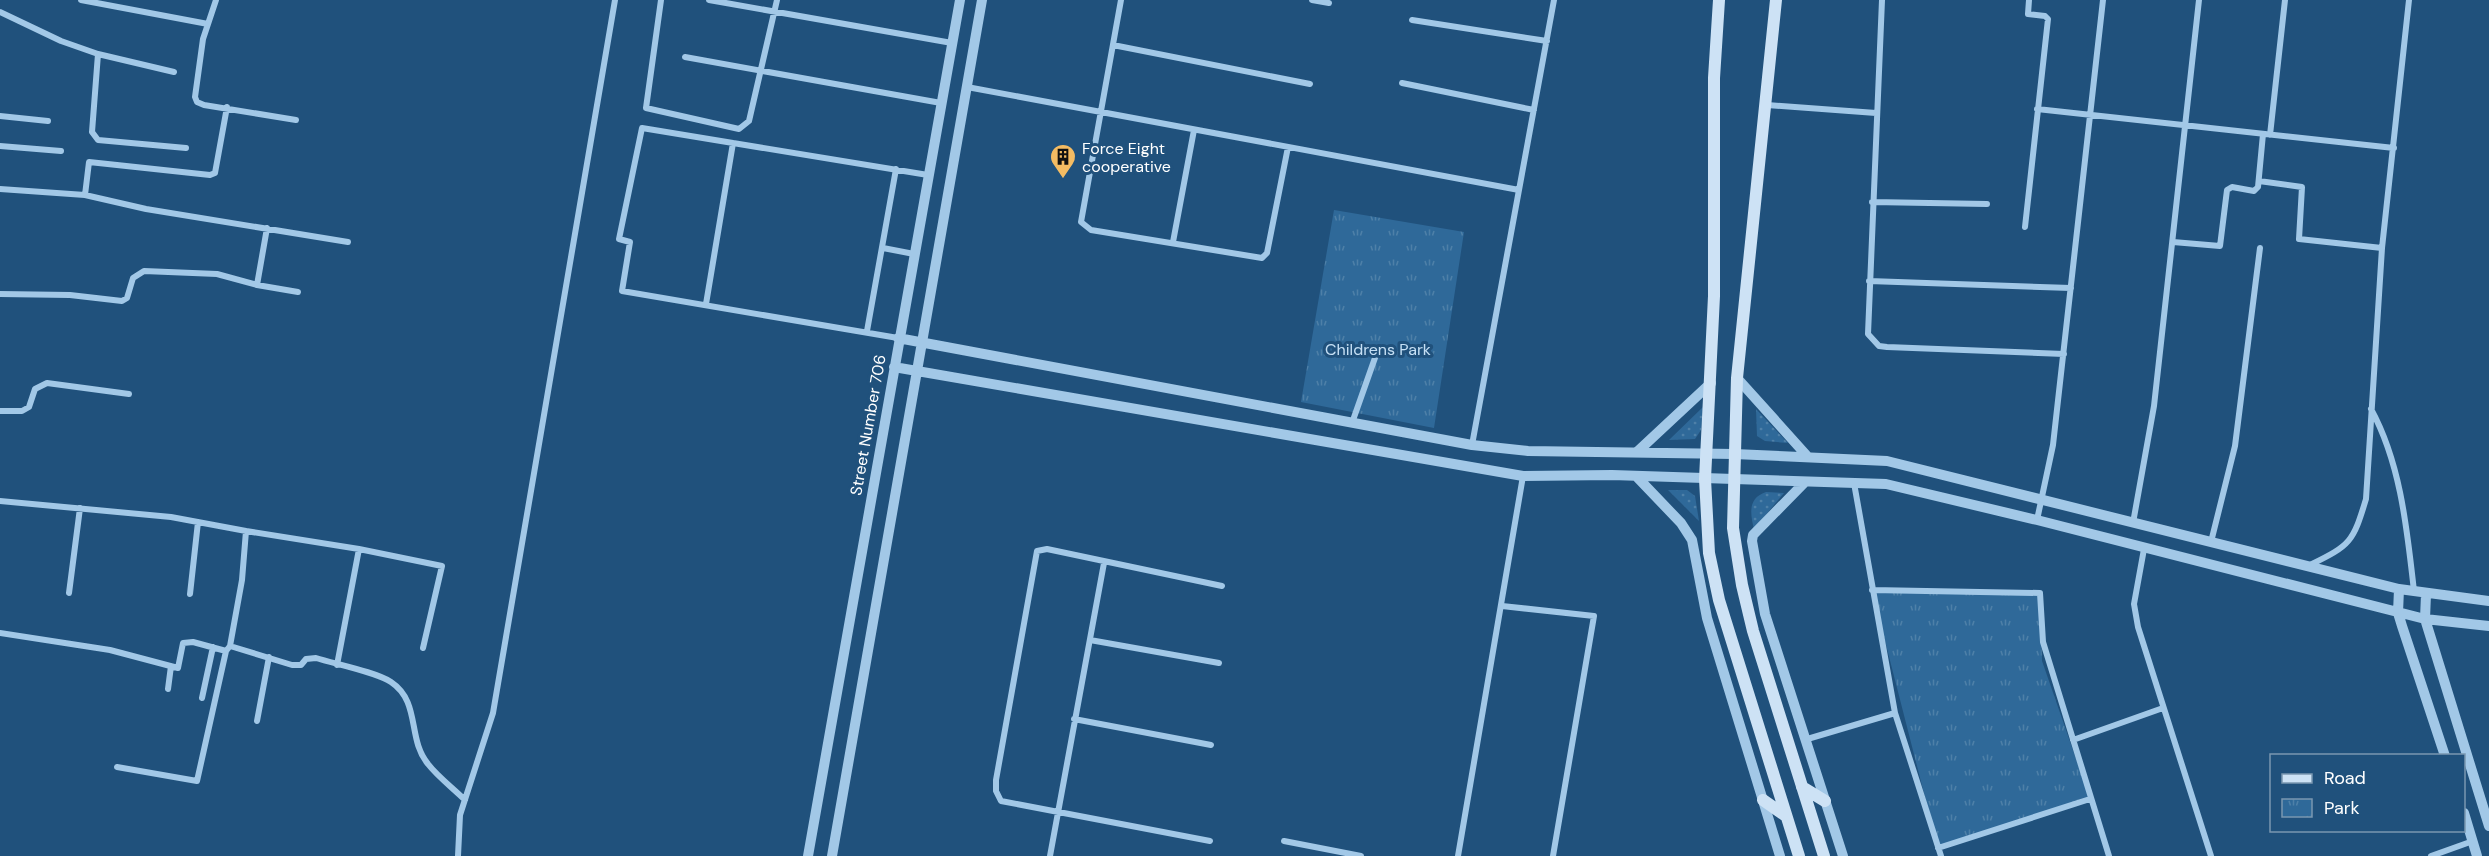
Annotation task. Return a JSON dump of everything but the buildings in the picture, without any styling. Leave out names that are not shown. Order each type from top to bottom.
[{"type":"main road","points":[[1719,0],[1714,78],[1711,383],[1705,479],[1709,553],[1719,600],[1799,856]]},
{"type":"main road","points":[[1776,0],[1767,105],[1737,378],[1733,528],[1742,585],[1824,856]]},
{"type":"main road","points":[[1802,787],[1825,801]]},
{"type":"main road","points":[[1763,800],[1786,816]]},
{"type":"street","points":[[81,0],[208,24]]},
{"type":"street","points":[[216,0],[203,39],[195,96],[197,102],[296,120]]},
{"type":"street","points":[[458,856],[460,815],[493,713],[615,0]]},
{"type":"street","points":[[662,0],[646,108],[739,129],[749,121],[777,0]]},
{"type":"street","points":[[709,0],[952,43]]},
{"type":"street","name":"Street Number 706","points":[[808,856],[898,338],[960,0]]},
{"type":"street","points":[[832,856],[982,0]]},
{"type":"street","points":[[1121,0],[1081,222],[1092,230],[1262,258],[1267,253],[1288,147]]},
{"type":"street","points":[[1312,0],[1329,3]]},
{"type":"street","points":[[1472,445],[1554,0]]},
{"type":"street","points":[[1882,0],[1868,334],[1880,346],[2064,354]]},
{"type":"street","points":[[2025,227],[2048,19],[2045,16],[2028,14],[2029,0]]},
{"type":"street","points":[[2037,520],[2053,445],[2103,0]]},
{"type":"street","points":[[2133,523],[2154,406],[2199,0]]},
{"type":"street","points":[[2173,242],[2220,246],[2227,190],[2232,187],[2254,190],[2258,187],[2285,0]]},
{"type":"street","points":[[2309,566],[2339,551],[2355,534],[2366,499],[2382,248],[2409,0]]},
{"type":"street","points":[[0,12],[98,54],[174,72]]},
{"type":"street","points":[[1412,20],[1547,41]]},
{"type":"street","points":[[1113,45],[1310,84]]},
{"type":"street","points":[[98,54],[94,137],[98,141],[186,148]]},
{"type":"street","points":[[685,57],[941,103]]},
{"type":"street","points":[[1402,83],[1534,110]]},
{"type":"street","points":[[967,87],[1519,189]]},
{"type":"street","points":[[1767,105],[1876,113]]},
{"type":"street","points":[[85,195],[89,162],[210,176],[215,172],[227,107]]},
{"type":"street","points":[[2037,109],[2394,148]]},
{"type":"street","points":[[0,116],[48,122]]},
{"type":"street","points":[[928,175],[642,128],[619,239],[630,242],[622,291],[867,331],[1472,445],[1528,451],[1734,454],[1887,461],[2399,589],[2489,601]]},
{"type":"street","points":[[1173,242],[1194,130]]},
{"type":"street","points":[[706,304],[734,143]]},
{"type":"street","points":[[0,146],[61,151]]},
{"type":"street","points":[[867,331],[896,169]]},
{"type":"street","points":[[2259,181],[2302,187],[2299,239],[2382,248]]},
{"type":"street","points":[[0,189],[85,195],[146,209],[348,242]]},
{"type":"street","points":[[1872,202],[1987,204]]},
{"type":"street","points":[[257,285],[267,228]]},
{"type":"street","points":[[883,248],[914,254]]},
{"type":"street","points":[[2211,542],[2235,446],[2260,248]]},
{"type":"street","points":[[0,294],[70,295],[122,301],[127,298],[133,278],[144,271],[218,274],[257,285],[298,292]]},
{"type":"street","points":[[1869,282],[2071,288]]},
{"type":"street","points":[[1352,423],[1376,355]]},
{"type":"street","points":[[894,366],[1523,476],[1886,484],[2037,520],[2398,613],[2424,619],[2489,626]]},
{"type":"street","points":[[1737,378],[1808,457]]},
{"type":"street","points":[[0,411],[22,411],[29,407],[35,389],[47,383],[129,394]]},
{"type":"street","points":[[1637,452],[1711,383]]},
{"type":"street","points":[[2371,408],[2379,422],[2399,490],[2414,591]]},
{"type":"street","points":[[1458,856],[1523,476]]},
{"type":"street","points":[[1637,477],[1681,523],[1692,540],[1707,618],[1780,856]]},
{"type":"street","points":[[1805,482],[1753,534],[1752,541],[1765,614],[1843,856]]},
{"type":"street","points":[[1854,482],[1895,712],[1941,856]]},
{"type":"street","points":[[0,501],[198,522],[359,549],[442,566],[423,648]]},
{"type":"street","points":[[69,593],[80,508]]},
{"type":"street","points":[[190,594],[198,522]]},
{"type":"street","points":[[117,767],[197,781],[242,580],[246,531]]},
{"type":"street","points":[[338,665],[359,549]]},
{"type":"street","points":[[1210,841],[1001,801],[996,791],[1033,562],[1037,551],[1047,549],[1104,563],[1222,586]]},
{"type":"street","points":[[2144,549],[2134,604],[2138,627],[2211,856]]},
{"type":"street","points":[[1050,856],[1104,563]]},
{"type":"street","points":[[2399,589],[2398,613],[2444,754]]},
{"type":"street","points":[[1872,590],[2040,593],[2043,642],[2109,856]]},
{"type":"street","points":[[2426,594],[2424,619],[2489,826]]},
{"type":"street","points":[[1502,606],[1594,616],[1553,856]]},
{"type":"street","points":[[0,633],[110,650],[178,668],[183,643],[228,648],[269,657],[292,665],[301,665],[306,659],[316,658],[390,681],[404,693],[412,711],[415,740],[427,764],[465,800]]},
{"type":"street","points":[[1090,640],[1219,663]]},
{"type":"street","points":[[202,698],[213,647]]},
{"type":"street","points":[[257,720],[269,657]]},
{"type":"street","points":[[168,689],[171,666]]},
{"type":"street","points":[[2073,740],[2163,708]]},
{"type":"street","points":[[1804,740],[1895,712]]},
{"type":"street","points":[[1074,719],[1211,745]]},
{"type":"street","points":[[1938,848],[2090,799]]},
{"type":"street","points":[[2465,819],[2477,856]]},
{"type":"street","points":[[1284,841],[1361,856]]},
{"type":"street","points":[[2431,856],[2473,841]]},
{"type":"green space","name":"Childrens Park","points":[[1334,210],[1464,232],[1434,428],[1301,402]]},
{"type":"green space","points":[[1703,407],[1701,430],[1695,439],[1669,440]]},
{"type":"green space","points":[[1756,409],[1788,443],[1765,441],[1757,436]]},
{"type":"green space","points":[[1668,490],[1687,490],[1695,496],[1699,521]]},
{"type":"green space","points":[[1766,492],[1784,493],[1754,529],[1751,512],[1753,502]]},
{"type":"green space","points":[[1872,590],[2040,593],[2042,661],[2090,799],[1938,848]]},
{"type":"place","name":"Force Eight cooperative","points":[[1063,180]]}]
